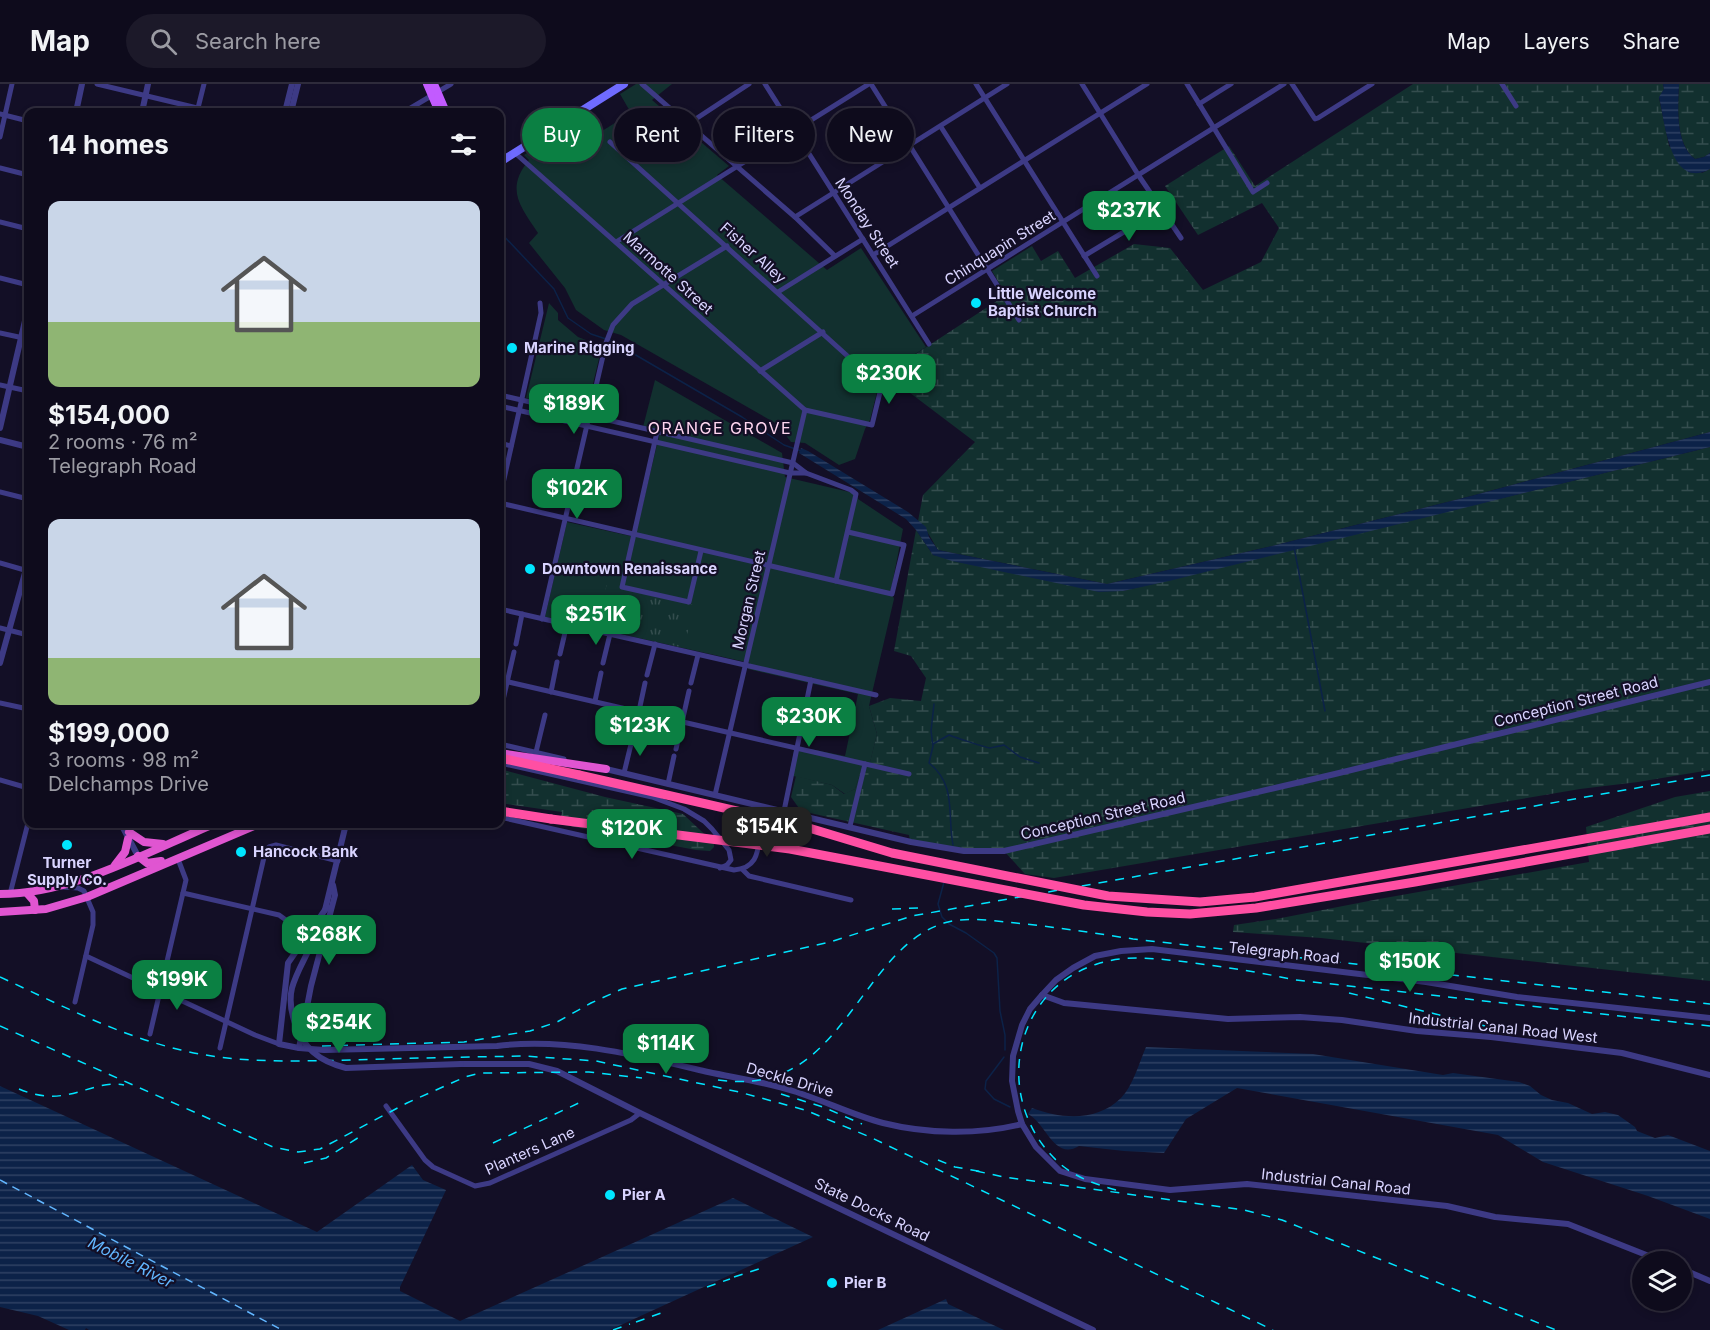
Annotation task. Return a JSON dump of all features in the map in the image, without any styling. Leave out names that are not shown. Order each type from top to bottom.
[{"type":"highway","points":[[504,756],[606,769]]},
{"type":"highway","points":[[504,756],[799,825],[923,860],[1108,896],[1178,901],[1200,902],[1255,897],[1308,889],[1710,817]]},
{"type":"highway","points":[[504,812],[831,855],[1084,905],[1190,914],[1256,908],[1710,829]]},
{"type":"highway","points":[[0,896],[61,887],[203,828]]},
{"type":"highway","points":[[0,912],[35,910],[92,896],[250,828]]},
{"type":"highway","points":[[114,866],[124,854],[128,832],[144,842],[166,844]]},
{"type":"highway","points":[[138,856],[144,862],[153,864],[195,846],[213,844]]},
{"type":"highway","points":[[92,896],[110,883],[133,872],[139,863],[138,856]]},
{"type":"highway","points":[[27,893],[33,899],[35,910]]},
{"type":"main road","points":[[427,84],[435,91],[444,108]]},
{"type":"main road","points":[[504,160],[624,84]]},
{"type":"main road","points":[[435,91],[438,108]]},
{"type":"street","points":[[0,137],[3,115],[12,84]]},
{"type":"street","points":[[77,108],[82,84]]},
{"type":"street","points":[[97,84],[188,108]]},
{"type":"street","points":[[143,108],[148,84]]},
{"type":"street","points":[[199,108],[204,84]]},
{"type":"street","points":[[286,108],[292,84]]},
{"type":"street","points":[[292,108],[298,84]]},
{"type":"street","points":[[410,108],[435,91],[451,84]]},
{"type":"street","points":[[642,84],[670,108]]},
{"type":"street","points":[[701,115],[749,84]]},
{"type":"street","name":"Monday Street","points":[[765,84],[781,108]]},
{"type":"street","points":[[815,118],[870,84],[886,108]]},
{"type":"street","points":[[976,84],[1097,276]]},
{"type":"street","points":[[914,143],[1007,84]]},
{"type":"street","points":[[1082,84],[1139,176],[1181,238]]},
{"type":"street","points":[[873,255],[1147,84]]},
{"type":"street","points":[[1186,84],[1253,192],[1267,183]]},
{"type":"street","points":[[1199,104],[1231,84]]},
{"type":"street","name":"Chinquapin Street","points":[[912,316],[1284,84]]},
{"type":"street","points":[[1292,84],[1315,119],[1372,84]]},
{"type":"street","points":[[1502,84],[1516,106]]},
{"type":"street","points":[[3,115],[24,120]]},
{"type":"street","points":[[941,127],[980,188]]},
{"type":"street","points":[[701,135],[795,217],[835,256]]},
{"type":"street","name":"Fisher Alley","points":[[610,142],[853,361],[883,380],[872,425],[805,410]]},
{"type":"street","points":[[914,151],[1019,320]]},
{"type":"street","name":"Marmotte Street","points":[[515,153],[805,410]]},
{"type":"street","points":[[616,242],[745,162]]},
{"type":"street","name":"Monday Street","points":[[814,162],[929,344]]},
{"type":"street","points":[[795,217],[883,162]]},
{"type":"street","points":[[0,168],[24,174]]},
{"type":"street","points":[[1084,256],[1162,209]]},
{"type":"street","points":[[0,222],[24,228]]},
{"type":"street","points":[[778,292],[863,239]]},
{"type":"street","points":[[542,618],[608,335],[625,310],[727,246]]},
{"type":"street","points":[[0,279],[24,284]]},
{"type":"street","points":[[504,478],[541,313],[540,303]]},
{"type":"street","points":[[760,371],[823,332]]},
{"type":"street","points":[[0,333],[24,339]]},
{"type":"street","points":[[0,428],[24,342]]},
{"type":"street","points":[[0,385],[24,390]]},
{"type":"street","points":[[504,396],[793,463],[807,472],[851,490],[856,494],[836,581]]},
{"type":"street","points":[[504,407],[790,473],[807,472]]},
{"type":"street","name":"Morgan Street","points":[[716,795],[805,410]]},
{"type":"street","points":[[657,432],[622,587],[689,602],[701,550]]},
{"type":"street","points":[[0,440],[24,446]]},
{"type":"street","points":[[504,444],[511,446]]},
{"type":"street","points":[[0,492],[24,498]]},
{"type":"street","points":[[504,504],[892,594],[904,545],[848,532]]},
{"type":"street","points":[[0,563],[24,570]]},
{"type":"street","points":[[0,663],[24,581]]},
{"type":"street","points":[[504,610],[876,695]]},
{"type":"street","points":[[516,644],[522,614]]},
{"type":"street","points":[[560,654],[567,624]]},
{"type":"street","points":[[0,628],[24,634]]},
{"type":"street","points":[[603,663],[610,634]]},
{"type":"street","points":[[647,675],[655,644]]},
{"type":"street","points":[[504,696],[514,652]]},
{"type":"street","points":[[691,683],[698,654]]},
{"type":"street","points":[[551,692],[557,662]]},
{"type":"street","points":[[595,702],[601,673]]},
{"type":"street","points":[[784,812],[811,680]]},
{"type":"street","points":[[504,681],[909,774]]},
{"type":"street","points":[[639,711],[645,682]]},
{"type":"street","name":"Conception Street Road","points":[[504,745],[911,842],[964,851],[1004,851],[1346,771],[1710,682]]},
{"type":"street","points":[[676,749],[689,691]]},
{"type":"street","points":[[0,703],[24,708]]},
{"type":"street","points":[[536,752],[545,715]]},
{"type":"street","points":[[624,773],[633,736]]},
{"type":"street","points":[[668,784],[674,756]]},
{"type":"street","points":[[504,764],[652,797],[684,809],[704,821],[729,850],[731,857],[729,862],[718,868]]},
{"type":"street","points":[[850,826],[865,764]]},
{"type":"street","points":[[0,780],[24,787]]},
{"type":"street","points":[[747,802],[759,812],[763,824]]},
{"type":"street","points":[[504,818],[718,868],[742,869],[750,866],[755,859],[763,824],[768,814],[776,809]]},
{"type":"street","points":[[10,894],[27,828]]},
{"type":"street","points":[[86,956],[279,1044],[286,969],[327,907],[345,828]]},
{"type":"street","points":[[128,832],[138,856]]},
{"type":"street","points":[[220,1048],[265,853],[276,845],[338,861]]},
{"type":"street","points":[[150,1034],[186,880],[178,858]]},
{"type":"street","points":[[742,869],[749,876],[850,900]]},
{"type":"street","points":[[17,872],[17,883],[27,893]]},
{"type":"street","points":[[299,1048],[311,986],[335,896],[333,885]]},
{"type":"street","points":[[61,887],[80,888],[92,896],[94,919],[75,1002]]},
{"type":"street","points":[[183,893],[281,916],[300,929],[312,928]]},
{"type":"street","name":"State Docks Road","points":[[327,907],[292,988],[292,998],[295,1024],[311,1051],[334,1065],[346,1068],[529,1064],[557,1071],[1093,1330]]},
{"type":"street","name":"Telegraph Road","points":[[1023,1124],[1016,1104],[1012,1081],[1013,1056],[1022,1025],[1030,1009],[1056,980],[1095,956],[1121,951],[1152,949],[1426,982],[1517,997],[1710,1018]]},
{"type":"street","name":"Industrial Canal Road West","points":[[1042,995],[1064,1003],[1228,1019],[1300,1017],[1342,1020],[1417,1031],[1554,1044],[1622,1053],[1710,1075]]},
{"type":"street","name":"Deckle Drive","points":[[279,1044],[299,1048],[365,1050],[497,1046],[525,1042],[553,1043],[681,1065],[790,1090],[880,1122],[915,1129],[992,1131],[1023,1124]]},
{"type":"street","name":"Planters Lane","points":[[386,1106],[425,1160],[433,1167],[475,1186],[490,1183],[631,1120],[640,1113]]},
{"type":"street","name":"Industrial Canal Road","points":[[1023,1124],[1036,1146],[1060,1171],[1085,1179],[1180,1191],[1247,1184],[1447,1206],[1495,1217],[1568,1224],[1636,1251]]},
{"type":"street","points":[[1692,1273],[1710,1281]]},
{"type":"green space","points":[[636,84],[672,84],[652,100],[661,108],[628,108],[620,94]]},
{"type":"green space","points":[[1413,84],[1663,84],[1664,89],[1659,98],[1669,146],[1702,173],[1710,169],[1710,432],[1471,496],[1276,545],[1107,584],[938,550],[918,521],[923,495],[975,442],[885,374],[1006,295],[992,271],[1032,246],[1041,261],[1058,251],[1075,278],[1134,244],[1170,248],[1203,290],[1261,262],[1279,228],[1262,203],[1198,235],[1165,186],[1229,146],[1255,186]]},
{"type":"green space","points":[[1679,84],[1710,84],[1710,153],[1704,157],[1695,159],[1684,144],[1679,124]]},
{"type":"green space","points":[[614,124],[614,162],[701,162],[701,142],[713,152],[713,162],[724,162],[729,166],[717,175],[827,270],[861,248],[926,347],[881,376],[870,420],[855,459],[839,465],[805,443],[791,442],[777,424],[621,335],[604,330],[576,310],[565,288],[529,243],[538,233],[521,206],[517,189],[518,180],[528,162],[602,162],[602,131]]},
{"type":"green space","points":[[549,303],[558,313],[558,320],[578,337],[602,346],[586,413],[526,398]]},
{"type":"green space","points":[[655,380],[782,453],[785,477],[858,494],[858,499],[903,529],[891,590],[894,599],[869,706],[877,734],[870,763],[864,762],[855,789],[845,794],[832,785],[789,775],[795,746],[845,756],[858,694],[748,669],[750,663],[545,617],[567,522],[635,537],[660,432],[643,427]]},
{"type":"green space","points":[[1710,447],[1710,770],[1580,789],[1054,878],[1025,874],[1004,851],[964,851],[910,841],[909,835],[801,811],[791,797],[796,776],[832,785],[844,794],[855,789],[864,761],[870,762],[877,734],[869,706],[890,698],[921,701],[926,678],[911,656],[894,651],[916,530],[933,555],[1123,591]]},
{"type":"green space","points":[[607,583],[694,605],[684,648],[597,627]]},
{"type":"green space","points":[[504,770],[605,797],[683,814],[714,843],[714,847],[710,851],[696,850],[559,824],[562,812],[504,804]]},
{"type":"green space","points":[[1710,791],[1710,981],[1321,938],[1233,932],[1234,925],[1589,862],[1586,827],[1675,797]]},
{"type":"water","points":[[1663,84],[1679,84],[1679,124],[1684,144],[1695,159],[1710,153],[1710,169],[1697,173],[1686,171],[1678,162],[1667,137],[1659,97],[1664,89]]},
{"type":"water","points":[[1710,432],[1710,447],[1169,581],[1123,591],[1099,592],[933,555],[906,519],[799,453],[801,448],[808,451],[908,512],[926,527],[929,537],[938,550],[1107,584],[1276,545],[1471,496]]},
{"type":"water","points":[[1146,1047],[1313,1054],[1443,1075],[1453,1073],[1519,1082],[1552,1100],[1568,1103],[1592,1114],[1605,1112],[1618,1115],[1637,1131],[1655,1138],[1668,1135],[1710,1151],[1710,1219],[1543,1162],[1498,1135],[1237,1088],[1186,1119],[1164,1153],[1079,1146],[1063,1149],[1028,1114],[1032,1108],[1067,1116],[1090,1115],[1111,1106],[1129,1087]]},
{"type":"water","name":"Mobile River","points":[[0,1086],[317,1232],[412,1165],[423,1180],[446,1190],[400,1291],[460,1321],[733,1198],[813,1237],[610,1330],[89,1330],[86,1328],[85,1330],[69,1330],[38,1316],[0,1307]]},
{"type":"water","points":[[946,1299],[948,1304],[1004,1330],[878,1330]]},
{"type":"waterway","points":[[504,236],[554,289],[568,318],[591,334],[606,339]]},
{"type":"waterway","points":[[610,340],[742,417],[784,445],[801,451]]},
{"type":"waterway","points":[[1294,547],[1325,711]]},
{"type":"waterway","points":[[934,704],[931,731],[933,746],[929,763],[938,772],[947,790],[953,845]]},
{"type":"waterway","points":[[933,744],[949,735],[990,748],[1004,745],[1020,757],[1039,763]]},
{"type":"waterway","points":[[944,882],[938,904],[942,917],[994,953],[997,958],[1005,1050]]},
{"type":"waterway","points":[[1004,1057],[986,1081],[985,1089],[994,1099],[1010,1107]]},
{"type":"ferry route","points":[[0,1180],[282,1330]]},
{"type":"railway","points":[[322,1046],[464,1042],[530,1031],[557,1022],[622,989],[830,942],[912,916],[1710,775]]},
{"type":"railway","points":[[892,909],[918,908]]},
{"type":"railway","points":[[718,1080],[750,1081],[776,1076],[799,1065],[818,1050],[836,1031],[887,965],[906,945],[935,926],[962,920],[1031,925],[1133,939],[1710,1004]]},
{"type":"railway","points":[[1116,1190],[1084,1179],[1069,1171],[1056,1160],[1036,1135],[1024,1107],[1019,1078],[1021,1049],[1030,1022],[1046,997],[1068,978],[1097,964],[1131,958],[1187,962],[1295,980],[1710,1026]]},
{"type":"railway","points":[[0,977],[134,1036],[181,1050],[224,1058],[310,1061],[525,1056],[596,1061],[739,1092],[805,1110],[870,1137],[1273,1330]]},
{"type":"railway","points":[[1349,993],[1489,1027]]},
{"type":"railway","points":[[0,1026],[273,1147],[298,1152],[320,1149],[407,1103],[465,1077],[480,1073],[589,1072],[642,1078]]},
{"type":"railway","points":[[19,1089],[35,1094],[59,1096],[109,1084],[124,1085]]},
{"type":"railway","points":[[781,1094],[823,1107],[862,1124]]},
{"type":"railway","points":[[493,1143],[583,1101]]},
{"type":"railway","points":[[304,1163],[326,1158],[364,1134]]},
{"type":"railway","points":[[938,1160],[955,1167],[984,1172]]},
{"type":"railway","points":[[976,1171],[1004,1177],[1244,1210],[1282,1220],[1556,1330]]},
{"type":"railway","points":[[734,1277],[759,1269]]},
{"type":"railway","points":[[707,1287],[730,1279]]},
{"type":"railway","points":[[636,1322],[661,1313]]},
{"type":"railway","points":[[613,1330],[630,1324]]},
{"type":"place","name":"Little Welcome Baptist Church","points":[[976,303]]},
{"type":"place","name":"Marine Rigging","points":[[512,348]]},
{"type":"place","name":"Downtown Renaissance","points":[[530,569]]},
{"type":"place","name":"Turner Supply Co.","points":[[67,845]]},
{"type":"place","name":"Hancock Bank","points":[[241,852]]},
{"type":"place","name":"Pier A","points":[[610,1195]]},
{"type":"place","name":"Pier B","points":[[832,1283]]},
{"type":"district","name":"ORANGE GROVE","points":[[720,428]]}]
